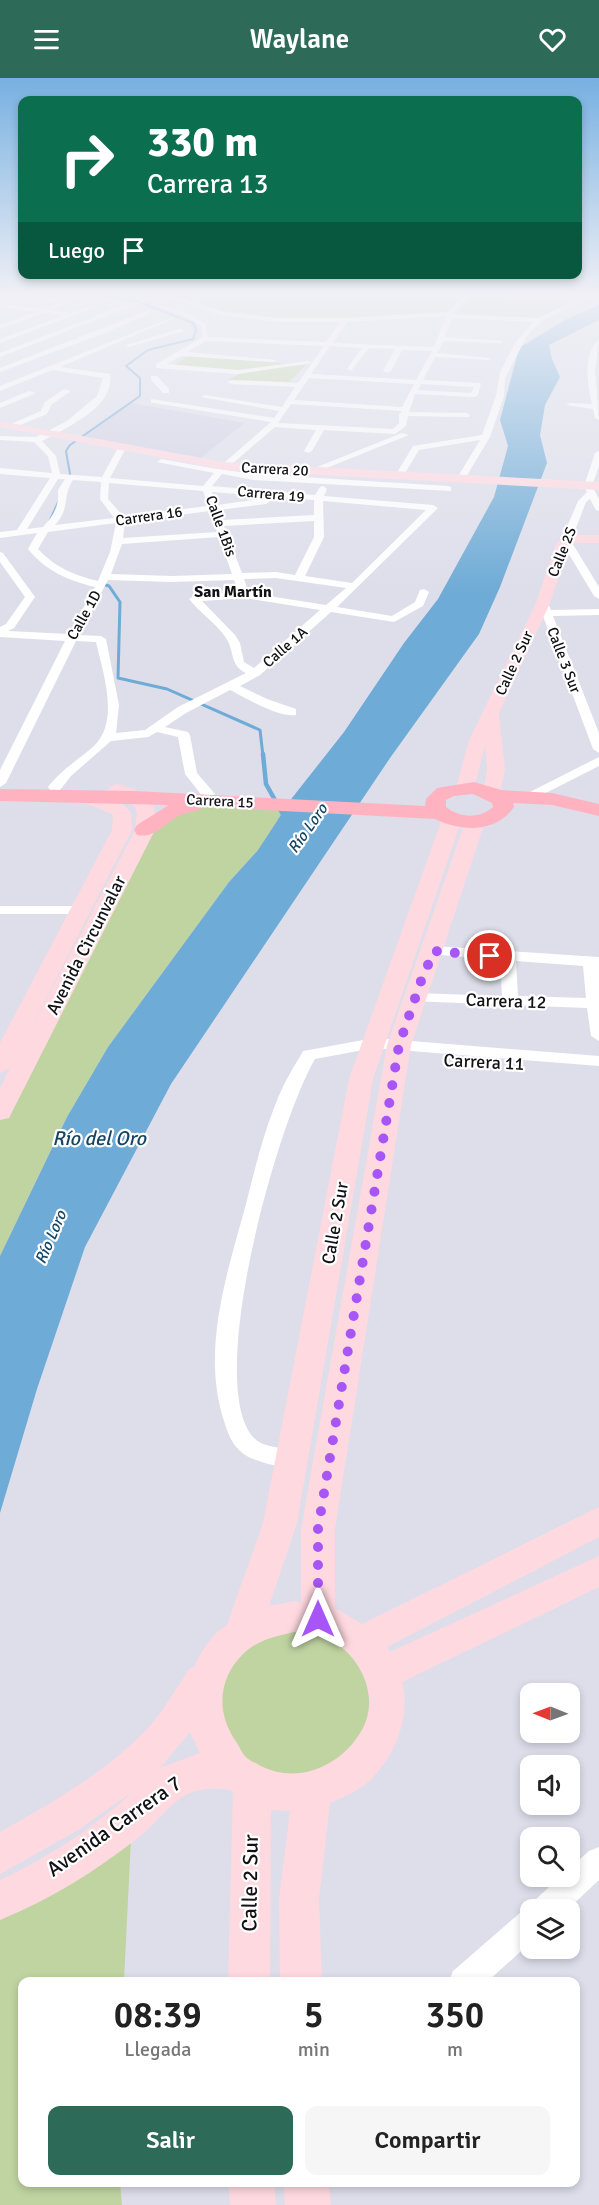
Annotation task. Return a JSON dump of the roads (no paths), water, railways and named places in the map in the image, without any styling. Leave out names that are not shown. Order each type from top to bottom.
[{"type":"main road","name":"Carrera 15","points":[[0,784],[398,807],[451,814]]},
{"type":"main road","points":[[498,800],[496,817],[451,814],[444,792],[465,788],[498,800],[599,821]]},
{"type":"main road","name":"Carrera 15","points":[[0,795],[83,796],[126,793]]},
{"type":"main road","points":[[498,800],[526,797],[552,799],[599,810]]},
{"type":"main road","points":[[145,830],[171,811],[218,798]]},
{"type":"street","points":[[10,394],[22,397]]},
{"type":"street","points":[[0,406],[29,394]]},
{"type":"street","points":[[5,425],[44,412],[58,394]]},
{"type":"street","points":[[162,394],[154,400],[274,423],[395,432],[403,424],[405,409],[412,394]]},
{"type":"street","points":[[201,396],[205,394]]},
{"type":"street","points":[[200,408],[213,394]]},
{"type":"street","points":[[240,394],[286,405],[405,409],[466,415]]},
{"type":"street","name":"Calle 1Bis","points":[[245,595],[206,488],[221,470],[274,423],[293,394]]},
{"type":"street","points":[[460,480],[476,458],[500,394]]},
{"type":"street","points":[[570,405],[597,411],[596,394]]},
{"type":"street","points":[[89,395],[100,396]]},
{"type":"street","points":[[0,438],[37,440],[72,422],[100,396]]},
{"type":"street","points":[[281,396],[292,414]]},
{"type":"street","points":[[329,405],[334,396]]},
{"type":"street","points":[[356,439],[360,430],[361,417],[372,398]]},
{"type":"street","points":[[405,409],[418,403]]},
{"type":"street","points":[[310,471],[409,434],[410,430],[403,424]]},
{"type":"street","name":"Carrera 20","points":[[5,425],[123,446],[165,459],[254,477],[399,476],[592,489]]},
{"type":"street","points":[[308,451],[321,428]]},
{"type":"street","points":[[399,476],[416,448],[486,436]]},
{"type":"street","points":[[37,440],[66,476]]},
{"type":"street","points":[[121,520],[104,499],[105,480],[123,446]]},
{"type":"street","name":"Calle 2S","points":[[542,610],[563,544],[582,501],[592,489],[599,453]]},
{"type":"street","points":[[152,469],[165,459]]},
{"type":"street","name":"Carrera 20","points":[[221,470],[310,471],[330,477],[448,489]]},
{"type":"street","name":"Carrera 19","points":[[1,472],[430,507]]},
{"type":"street","points":[[66,476],[62,490],[64,498],[61,514],[43,531],[33,549],[50,567],[69,578],[103,581],[239,576],[299,577],[354,586]]},
{"type":"street","points":[[20,532],[66,476]]},
{"type":"street","points":[[135,483],[144,476]]},
{"type":"street","points":[[246,491],[254,477]]},
{"type":"street","points":[[299,577],[319,537],[318,498],[330,477]]},
{"type":"street","name":"Calle 1A","points":[[108,738],[148,733],[197,702],[256,673],[354,586],[448,489]]},
{"type":"street","points":[[592,489],[599,508]]},
{"type":"street","name":"Carrera 16","points":[[0,535],[299,496]]},
{"type":"street","points":[[219,523],[318,518]]},
{"type":"street","name":"Calle 1D","points":[[0,784],[72,636],[103,581],[120,541],[121,520]]},
{"type":"street","points":[[120,541],[224,534]]},
{"type":"street","points":[[599,539],[566,541],[599,596]]},
{"type":"street","points":[[0,555],[6,572],[30,597],[10,626],[0,633]]},
{"type":"street","points":[[256,673],[241,666],[236,659],[232,639],[194,599],[245,595],[394,619],[419,604],[424,592]]},
{"type":"street","points":[[542,610],[599,612]]},
{"type":"street","name":"Calle 2 Sur","points":[[465,788],[478,740],[542,610]]},
{"type":"street","name":"Calle 3 Sur","points":[[542,610],[599,749]]},
{"type":"street","points":[[0,633],[101,639],[115,707],[108,738],[63,776],[55,787]]},
{"type":"street","points":[[229,685],[263,702],[292,712]]},
{"type":"street","name":"Calle 2 Sur","points":[[491,713],[495,740],[498,800]]},
{"type":"street","points":[[155,728],[184,735],[191,774],[218,798]]},
{"type":"street","points":[[526,797],[599,761]]},
{"type":"street","points":[[583,769],[599,776]]},
{"type":"street","points":[[126,793],[144,804],[148,814],[145,830]]},
{"type":"street","name":"Avenida Circunvalar","points":[[1,1061],[122,830],[124,820],[117,808],[83,796]]},
{"type":"street","name":"Calle 2 Sur","points":[[242,1633],[280,1523],[361,1079],[377,1049],[416,998],[434,951],[451,814]]},
{"type":"street","name":"Calle 2 Sur","points":[[318,1619],[318,1529],[377,1049],[451,814]]},
{"type":"street","name":"Avenida Circunvalar","points":[[0,1112],[145,830]]},
{"type":"street","points":[[0,910],[82,910]]},
{"type":"street","points":[[434,951],[508,958],[594,962],[599,1036]]},
{"type":"street","points":[[508,958],[510,1000]]},
{"type":"street","name":"Carrera 12","points":[[416,998],[596,1003]]},
{"type":"street","points":[[292,1458],[262,1454],[243,1441],[229,1402],[226,1338],[246,1240],[269,1151],[296,1075],[309,1055],[377,1049]]},
{"type":"street","name":"Carrera 11","points":[[377,1049],[599,1061]]},
{"type":"street","name":"Carrera 11","points":[[377,1049],[599,1068]]},
{"type":"street","points":[[361,1642],[599,1521]]},
{"type":"street","points":[[382,1674],[599,1571]]},
{"type":"street","points":[[292,1617],[318,1619],[340,1628],[361,1642],[382,1674],[387,1701],[384,1728],[372,1752],[353,1772],[312,1791],[277,1792],[243,1778],[219,1756],[205,1730],[201,1701],[208,1672],[221,1650],[242,1633],[265,1621],[292,1617]]},
{"type":"street","name":"Avenida Carrera 7","points":[[0,1854],[68,1815],[112,1783],[162,1740],[208,1672]]},
{"type":"street","name":"Avenida Carrera 7","points":[[0,1900],[12,1896],[71,1861],[132,1818],[177,1779],[194,1772],[243,1778]]},
{"type":"street","name":"Calle 2 Sur","points":[[243,1778],[249,1977]]},
{"type":"street","points":[[301,1977],[299,1899],[312,1791]]},
{"type":"street","points":[[557,1899],[599,1861]]},
{"type":"street","points":[[470,1977],[520,1932]]},
{"type":"street","points":[[251,2187],[253,2205]]},
{"type":"street","points":[[306,2187],[308,2205]]},
{"type":"water","name":"Río del Oro","points":[[507,394],[551,394],[545,405],[540,435],[547,463],[500,587],[479,634],[390,758],[171,1084],[85,1247],[37,1389],[0,1513],[0,1256],[67,1117],[108,1047],[229,882],[258,850],[292,798],[344,732],[404,643],[438,599],[494,497],[508,446],[500,420]]},
{"type":"waterway","points":[[67,481],[70,474],[66,451],[70,445],[140,394]]},
{"type":"waterway","points":[[49,522],[59,500]]},
{"type":"waterway","points":[[99,583],[109,586],[120,602],[118,678],[167,689],[260,730],[263,756]]},
{"type":"waterway","points":[[263,754],[266,784],[285,818]]},
{"type":"district","name":"San Martín","points":[[233,591]]},
{"type":"water label","name":"Río Loro","points":[[307,828]]},
{"type":"water label","name":"Río Loro","points":[[50,1237]]}]
